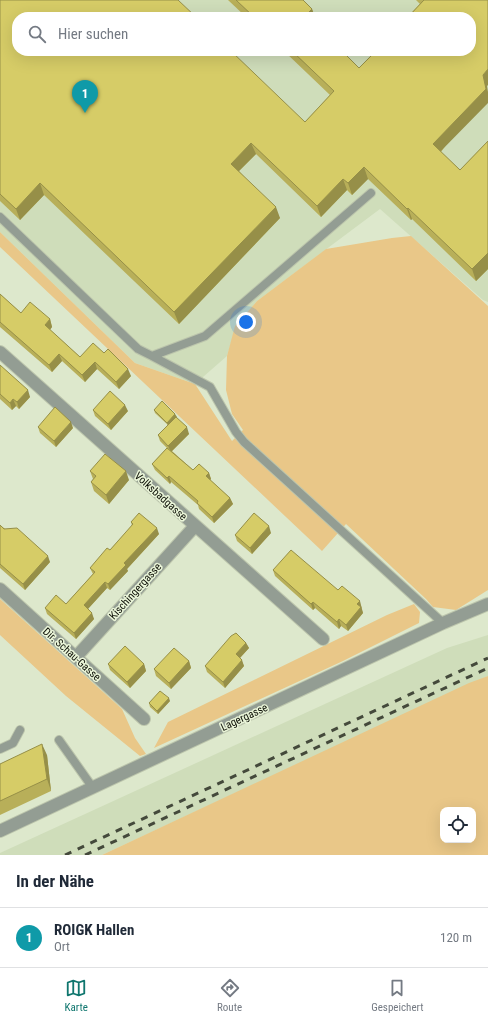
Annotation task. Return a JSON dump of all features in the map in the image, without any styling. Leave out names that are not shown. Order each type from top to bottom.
[{"type":"street","name":"Volksbadgasse","points":[[0,352],[323,639]]},
{"type":"street","name":"Kischingergasse","points":[[76,657],[195,526]]},
{"type":"street","name":"Dir. Schau-Gasse","points":[[0,589],[144,719]]},
{"type":"street","name":"Lagergasse","points":[[0,831],[488,604]]},
{"type":"lane","points":[[152,356],[205,336],[371,193]]},
{"type":"lane","points":[[0,217],[138,349],[210,387],[236,432],[244,442],[443,624]]},
{"type":"lane","points":[[0,749],[12,743],[20,730]]},
{"type":"lane","points":[[59,740],[93,788]]},
{"type":"shaded area","points":[[0,0],[488,0],[488,302],[483,300],[380,209],[257,301],[236,326],[227,356],[195,384],[135,363],[0,232]]},
{"type":"shaded area","points":[[0,232],[135,363],[195,384],[232,441],[243,430],[232,414],[226,390],[227,356],[235,326],[257,301],[326,249],[411,236],[488,306],[488,590],[456,610],[433,607],[346,524],[322,551],[0,247]]},
{"type":"shaded area","points":[[0,599],[122,709],[135,738],[146,754],[140,756],[66,696],[0,635]]},
{"type":"shaded area","points":[[414,604],[420,612],[419,623],[343,661],[154,748],[168,722],[387,615]]},
{"type":"shaded area","points":[[488,635],[488,676],[102,855],[0,855],[0,853],[447,648]]},
{"type":"shaded area","points":[[488,676],[488,855],[102,855],[469,683]]},
{"type":"building","points":[[0,0],[178,0],[191,12],[12,12],[12,56],[236,56],[305,122],[334,91],[297,56],[347,56],[359,68],[371,56],[476,56],[476,12],[413,12],[424,0],[488,0],[488,69],[483,75],[486,89],[433,144],[460,170],[488,141],[488,253],[472,269],[364,167],[348,183],[343,179],[317,206],[251,143],[231,164],[276,207],[174,312],[40,183],[16,209],[0,194]]},
{"type":"building","points":[[236,0],[303,0],[312,9],[309,12],[249,12]]},
{"type":"building","points":[[0,294],[21,313],[30,302],[50,319],[45,325],[80,357],[93,343],[104,353],[108,349],[128,369],[116,382],[95,362],[82,375],[59,354],[49,365],[0,322]]},
{"type":"building","points":[[0,365],[28,390],[17,402],[13,399],[10,403],[0,394]]},
{"type":"building","points":[[110,391],[125,405],[108,424],[93,410]]},
{"type":"building","points":[[162,401],[175,414],[167,423],[154,410]]},
{"type":"building","points":[[55,407],[71,422],[54,441],[38,427]]},
{"type":"building","points":[[176,417],[187,427],[168,446],[158,435]]},
{"type":"building","points":[[167,448],[193,470],[199,464],[209,473],[206,476],[230,498],[212,517],[197,503],[198,501],[169,476],[167,478],[152,464]]},
{"type":"building","points":[[105,454],[126,471],[106,495],[91,482],[96,476],[90,471]]},
{"type":"building","points":[[139,513],[157,528],[124,563],[126,565],[108,584],[105,582],[84,605],[92,613],[74,633],[45,608],[56,595],[66,604],[95,572],[90,568],[107,548],[110,550],[133,524],[131,522]]},
{"type":"building","points":[[254,513],[269,526],[250,548],[235,535]]},
{"type":"building","points":[[0,525],[4,529],[17,528],[48,556],[23,584],[0,564]]},
{"type":"building","points":[[291,550],[338,590],[342,586],[360,601],[357,604],[361,607],[346,625],[339,619],[337,622],[313,602],[311,604],[273,570]]},
{"type":"building","points":[[236,633],[246,643],[236,654],[242,660],[223,682],[205,666],[231,636]]},
{"type":"building","points":[[125,646],[144,664],[127,682],[108,664]]},
{"type":"building","points":[[174,648],[189,661],[169,683],[154,669]]},
{"type":"building","points":[[160,691],[169,698],[157,711],[149,703]]},
{"type":"building","points":[[42,744],[47,779],[0,801],[0,764]]},
{"type":"railway","points":[[65,855],[488,658]]},
{"type":"railway","points":[[85,855],[488,668]]},
{"type":"place","name":"ROIGK Hallen","points":[[85,113]]}]
